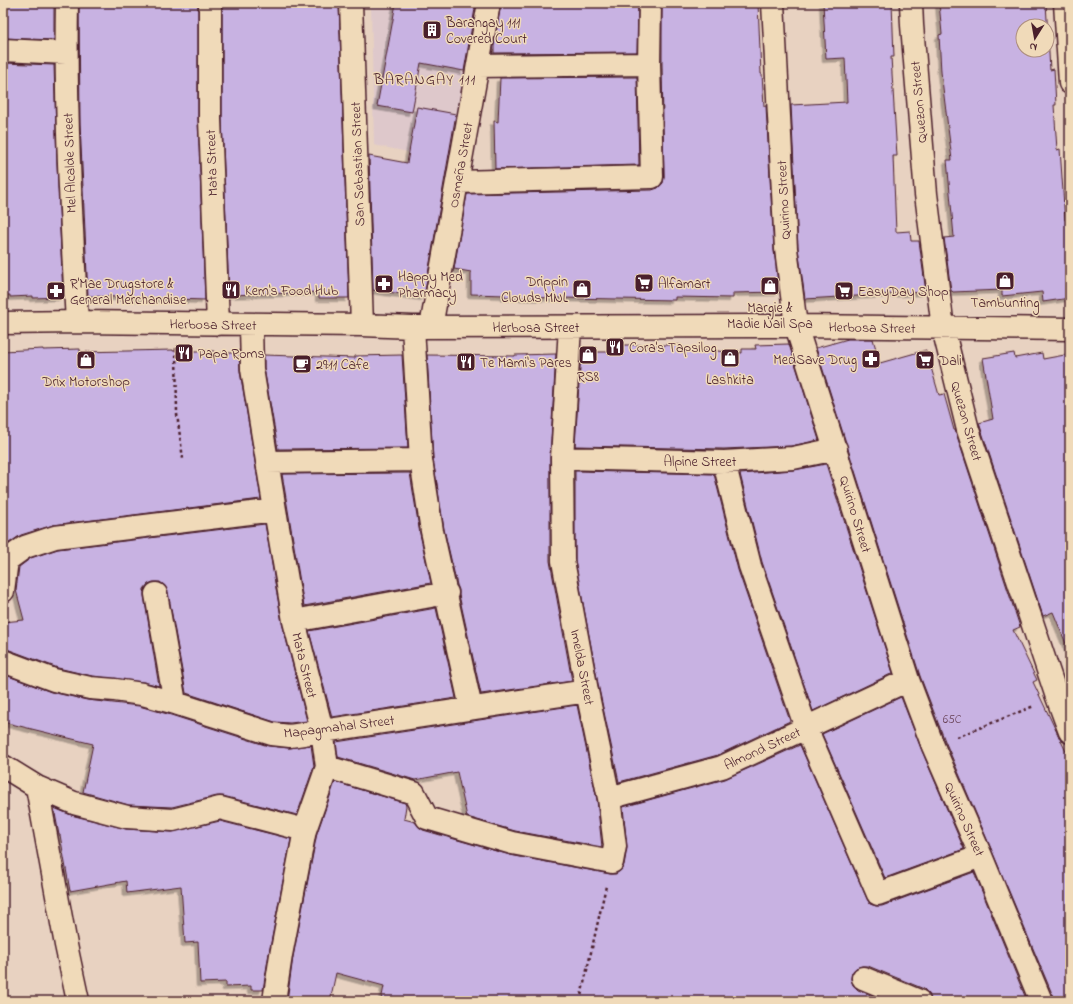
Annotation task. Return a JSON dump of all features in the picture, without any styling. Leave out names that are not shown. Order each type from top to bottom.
[{"type":"street","name":"Mel Alcalde Street","points":[[67,3],[66,53],[68,170],[77,322]]},
{"type":"street","name":"Mata Street","points":[[210,3],[210,118],[218,324]]},
{"type":"street","name":"San Sebastian Street","points":[[351,3],[362,325]]},
{"type":"street","name":"Osmeña Street","points":[[471,708],[432,531],[421,460],[422,327],[457,182],[490,3]]},
{"type":"street","points":[[457,182],[652,177],[649,64],[650,3]]},
{"type":"street","name":"Quirino Street","points":[[773,3],[786,249],[796,326],[908,680],[933,746],[981,856],[1041,1001]]},
{"type":"street","name":"Quezon Street","points":[[911,3],[926,194],[943,328],[968,430],[1056,697],[1070,732]]},
{"type":"street","points":[[1065,3],[1070,83]]},
{"type":"street","points":[[3,50],[66,53]]},
{"type":"street","points":[[478,66],[649,64]]},
{"type":"street","name":"Herbosa Street","points":[[3,324],[77,322],[422,327],[796,326],[1070,329]]},
{"type":"street","name":"Mata Street","points":[[251,325],[252,369],[258,411],[268,462],[294,621],[322,730],[327,767],[305,830],[281,955],[274,1001]]},
{"type":"street","name":"Imelda Street","points":[[570,327],[562,458],[563,561],[587,691],[609,798],[615,846],[612,862]]},
{"type":"street","name":"Alpine Street","points":[[562,458],[724,462],[793,458],[836,449]]},
{"type":"street","points":[[268,462],[421,460]]},
{"type":"street","points":[[724,462],[750,566],[806,728],[878,894],[981,856]]},
{"type":"street","points":[[3,592],[7,560],[25,547],[55,537],[275,510]]},
{"type":"street","points":[[294,621],[446,593]]},
{"type":"street","points":[[156,594],[175,703]]},
{"type":"street","name":"Mapagmahal Street","points":[[3,661],[54,680],[90,688],[142,694],[272,734],[290,736],[587,691]]},
{"type":"street","name":"Almond Street","points":[[609,798],[722,767],[908,680]]},
{"type":"street","points":[[3,766],[37,788],[74,803],[127,817],[173,820],[220,808],[305,830]]},
{"type":"street","points":[[327,767],[414,793],[427,818],[512,843],[612,862]]},
{"type":"street","points":[[37,788],[78,1001]]},
{"type":"street","points":[[863,978],[919,1001]]},
{"type":"path","points":[[176,323],[177,414],[183,459]]},
{"type":"path","points":[[933,746],[1056,697]]},
{"type":"path","points":[[580,1001],[612,862]]},
{"type":"shaded area","points":[[371,3],[481,3],[452,161],[374,145]]},
{"type":"building","points":[[3,3],[54,3],[54,40],[3,38]]},
{"type":"building","points":[[79,3],[198,3],[198,119],[205,300],[88,296],[80,123]]},
{"type":"building","points":[[222,3],[339,3],[349,298],[319,298],[319,292],[229,295],[222,119]]},
{"type":"building","name":"Barangay 111 Covered Court","points":[[396,3],[476,3],[464,71],[421,63],[412,112],[377,106]]},
{"type":"building","points":[[501,3],[638,3],[637,52],[494,53]]},
{"type":"building","points":[[662,3],[758,3],[761,74],[764,106],[766,106],[774,250],[779,292],[733,293],[733,298],[675,297],[675,300],[505,297],[505,295],[471,294],[471,272],[454,269],[467,194],[652,190],[658,188],[663,183]]},
{"type":"building","points":[[823,3],[892,3],[894,57],[891,57],[897,156],[893,156],[896,232],[910,231],[911,241],[919,241],[926,292],[805,299],[798,248],[791,105],[847,102],[845,58],[826,59]]},
{"type":"building","points":[[939,3],[1046,3],[1047,18],[1015,18],[1015,58],[1049,58],[1050,70],[1054,69],[1056,105],[1054,105],[1057,150],[1060,149],[1065,220],[1070,220],[1070,298],[1043,302],[1042,292],[1002,296],[1002,290],[951,291],[944,238],[954,237],[947,160],[952,160],[941,72],[939,35],[942,34]]},
{"type":"building","points":[[3,63],[54,65],[62,297],[33,298],[33,296],[10,297],[10,295],[3,295]]},
{"type":"building","points":[[637,77],[639,165],[495,169],[494,121],[498,122],[500,78]]},
{"type":"building","points":[[417,107],[456,114],[424,297],[373,290],[369,156],[407,163]]},
{"type":"building","points":[[848,339],[873,339],[880,363],[926,350],[939,395],[944,394],[954,430],[1020,627],[1013,630],[1037,680],[1033,682],[1070,760],[1070,1001],[1053,1001],[1053,996],[945,741],[920,676],[816,348]]},
{"type":"building","points":[[789,344],[819,440],[791,446],[724,449],[575,446],[581,352],[619,352],[619,345],[681,345],[681,348],[742,353],[742,349],[756,349],[755,345]]},
{"type":"building","points":[[80,349],[80,352],[173,350],[239,353],[240,371],[261,499],[53,525],[21,535],[3,547],[3,351]]},
{"type":"building","points":[[1014,353],[1015,358],[1042,353],[1043,359],[1070,354],[1070,651],[1053,612],[1043,616],[979,423],[993,419],[983,358]]},
{"type":"building","points":[[556,354],[550,457],[550,561],[572,681],[481,694],[459,590],[444,529],[433,459],[427,355],[515,356]]},
{"type":"building","points":[[264,355],[355,358],[355,356],[402,355],[408,448],[278,449],[264,368]]},
{"type":"building","points":[[826,464],[893,673],[813,711],[762,562],[740,474],[794,470]]},
{"type":"building","points":[[575,471],[714,474],[738,570],[790,721],[718,755],[619,782],[599,689],[575,560]]},
{"type":"building","points":[[410,473],[420,534],[431,583],[304,606],[282,474]]},
{"type":"building","points":[[265,524],[282,623],[307,721],[290,723],[275,722],[186,693],[168,592],[165,586],[160,582],[148,584],[144,589],[159,686],[144,682],[92,676],[58,668],[7,649],[3,649],[3,622],[24,620],[16,590],[19,567],[31,558],[58,549]]},
{"type":"building","points":[[436,608],[456,698],[332,717],[309,631]]},
{"type":"building","points":[[3,674],[51,692],[87,700],[139,706],[268,746],[289,748],[311,745],[314,766],[297,815],[223,796],[217,796],[172,807],[129,805],[83,792],[93,744],[3,722]]},
{"type":"building","points":[[901,697],[922,751],[964,849],[885,878],[822,734]]},
{"type":"building","points":[[577,705],[597,800],[602,847],[515,831],[467,817],[457,772],[415,780],[338,757],[336,742]]},
{"type":"building","points":[[800,745],[870,904],[882,906],[974,872],[1027,1001],[931,1001],[929,994],[924,989],[868,966],[862,966],[856,968],[852,973],[851,979],[853,985],[858,990],[886,1001],[381,1001],[384,986],[336,973],[330,1001],[287,1001],[293,957],[317,833],[335,782],[405,803],[404,819],[415,822],[423,830],[510,855],[616,874],[624,865],[627,848],[623,807],[725,779]]},
{"type":"building","points":[[54,808],[71,815],[126,829],[172,832],[220,821],[291,839],[263,990],[251,990],[251,986],[226,987],[226,982],[200,983],[198,942],[185,943],[181,886],[127,893],[126,881],[70,891]]},
{"type":"place","name":"Barangay 111 Covered Court","points":[[432,30]]},
{"type":"place","name":"Tambunting","points":[[1005,281]]},
{"type":"place","name":"Alfamart","points":[[644,283]]},
{"type":"place","name":"Happy Med Pharmacy","points":[[384,284]]},
{"type":"place","name":"Margie & Madie Nail Spa","points":[[770,286]]},
{"type":"place","name":"Drippin Clouds MNL","points":[[582,289]]},
{"type":"place","name":"Kem's Food Hub","points":[[231,290]]},
{"type":"place","name":"R'Mae Drugstore & General Merchandise","points":[[56,291]]},
{"type":"place","name":"EasyDay Shop","points":[[844,291]]},
{"type":"place","name":"Cora's Tapsilog","points":[[615,347]]},
{"type":"place","name":"Papa Roms","points":[[184,353]]},
{"type":"place","name":"RS8","points":[[588,355]]},
{"type":"place","name":"Lashkita","points":[[730,358]]},
{"type":"place","name":"MedSave Drug","points":[[871,359]]},
{"type":"place","name":"Drix Motorshop","points":[[86,360]]},
{"type":"place","name":"Dali","points":[[925,360]]},
{"type":"place","name":"Te Mami's Pares","points":[[466,362]]},
{"type":"place","name":"29:11 Cafe","points":[[302,364]]},
{"type":"district","name":"BARANGAY 111","points":[[425,79]]}]
